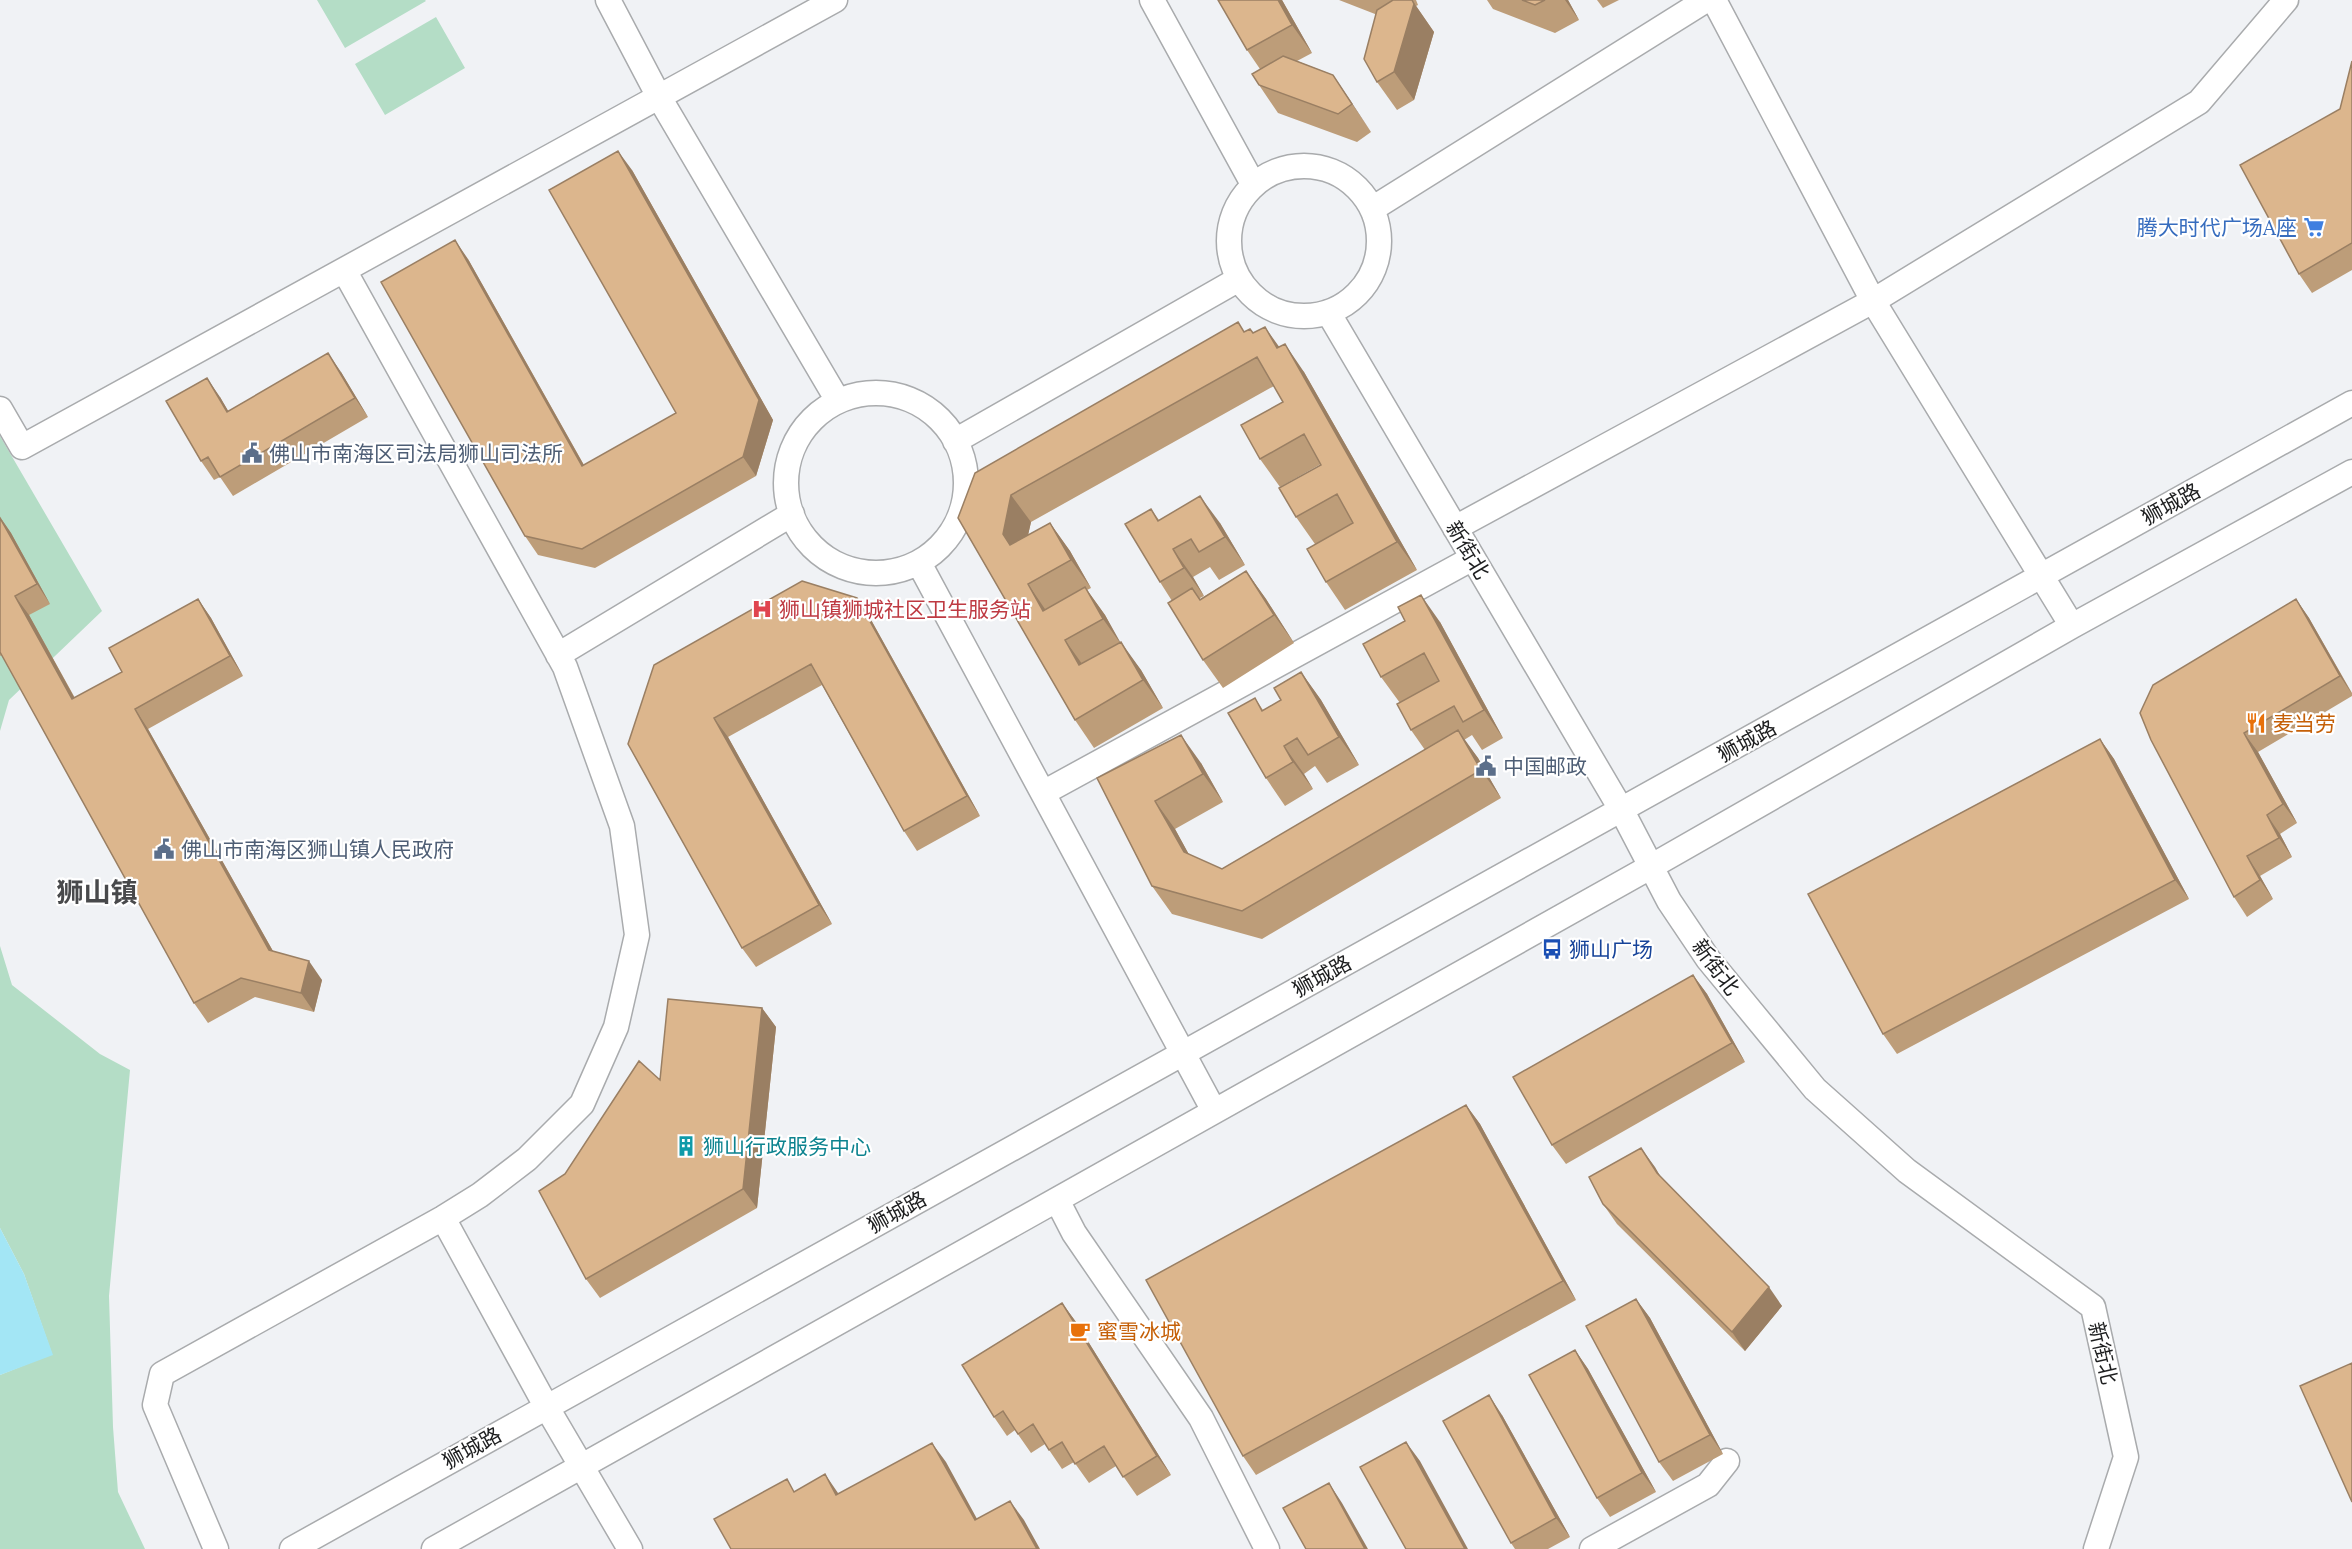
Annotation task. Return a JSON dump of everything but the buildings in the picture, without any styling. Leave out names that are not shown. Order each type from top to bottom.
[{"type":"street","points":[[608,0],[659,98],[838,401]]},
{"type":"street","points":[[0,409],[22,447],[835,0]]},
{"type":"street","points":[[1152,0],[1253,184]]},
{"type":"street","points":[[1372,209],[1706,0]]},
{"type":"street","points":[[1714,0],[1873,301],[2072,626]]},
{"type":"street","points":[[1455,528],[1873,301],[2199,102],[2286,0]]},
{"type":"street","points":[[1301,165],[1327,169],[1351,181],[1372,209],[1377,221],[1380,248],[1373,273],[1359,295],[1337,310],[1311,317],[1285,315],[1256,299],[1239,279],[1230,254],[1230,228],[1237,205],[1253,184],[1276,171],[1301,165]]},
{"type":"street","points":[[216,1549],[155,1405],[162,1374],[442,1218],[480,1195],[527,1160],[582,1104],[616,1027],[637,935],[622,826],[565,667],[344,270]]},
{"type":"street","points":[[954,441],[1239,279]]},
{"type":"street","name":"新街北","points":[[1328,312],[1622,811],[1669,900],[1708,959],[1815,1089],[1907,1172],[2093,1307],[2126,1457],[2096,1549]]},
{"type":"street","points":[[868,393],[899,396],[928,410],[950,432],[954,441],[961,455],[966,486],[960,517],[944,543],[919,563],[890,573],[858,572],[842,567],[815,550],[796,526],[786,496],[787,464],[794,444],[812,419],[838,401],[868,393]]},
{"type":"street","name":"狮城路","points":[[292,1549],[2352,403]]},
{"type":"street","points":[[434,1549],[1652,866],[2072,626],[2352,472]]},
{"type":"street","points":[[558,655],[792,514]]},
{"type":"street","points":[[1043,793],[1473,558]]},
{"type":"street","points":[[919,563],[1214,1111]]},
{"type":"street","points":[[1057,1200],[1074,1233],[1201,1418],[1266,1549]]},
{"type":"street","points":[[442,1218],[546,1406],[630,1549]]},
{"type":"street","points":[[1592,1549],[1708,1485],[1727,1461]]},
{"type":"green space","points":[[317,0],[425,0],[426,1],[345,48]]},
{"type":"green space","points":[[436,17],[465,68],[385,115],[355,64]]},
{"type":"green space","points":[[0,436],[102,611],[9,700],[0,731]]},
{"type":"green space","points":[[0,946],[12,985],[100,1054],[130,1070],[109,1296],[113,1427],[118,1492],[145,1549],[0,1549],[0,1375],[52,1354],[24,1274],[0,1228]]},
{"type":"water","points":[[0,1228],[24,1274],[53,1355],[0,1375]]},
{"type":"place","name":"腾大时代广场A座","points":[[2314,227]]},
{"type":"place","name":"佛山市南海区司法局狮山司法所","points":[[252,453]]},
{"type":"place","name":"狮山镇狮城社区卫生服务站","points":[[762,609]]},
{"type":"place","name":"麦当劳","points":[[2256,723]]},
{"type":"place","name":"中国邮政","points":[[1486,766]]},
{"type":"place","name":"佛山市南海区狮山镇人民政府","points":[[164,849]]},
{"type":"place","name":"狮山广场","points":[[1552,949]]},
{"type":"place","name":"狮山行政服务中心","points":[[686,1146]]},
{"type":"place","name":"蜜雪冰城","points":[[1080,1331]]},
{"type":"district","name":"狮山镇","points":[[97,892]]}]
